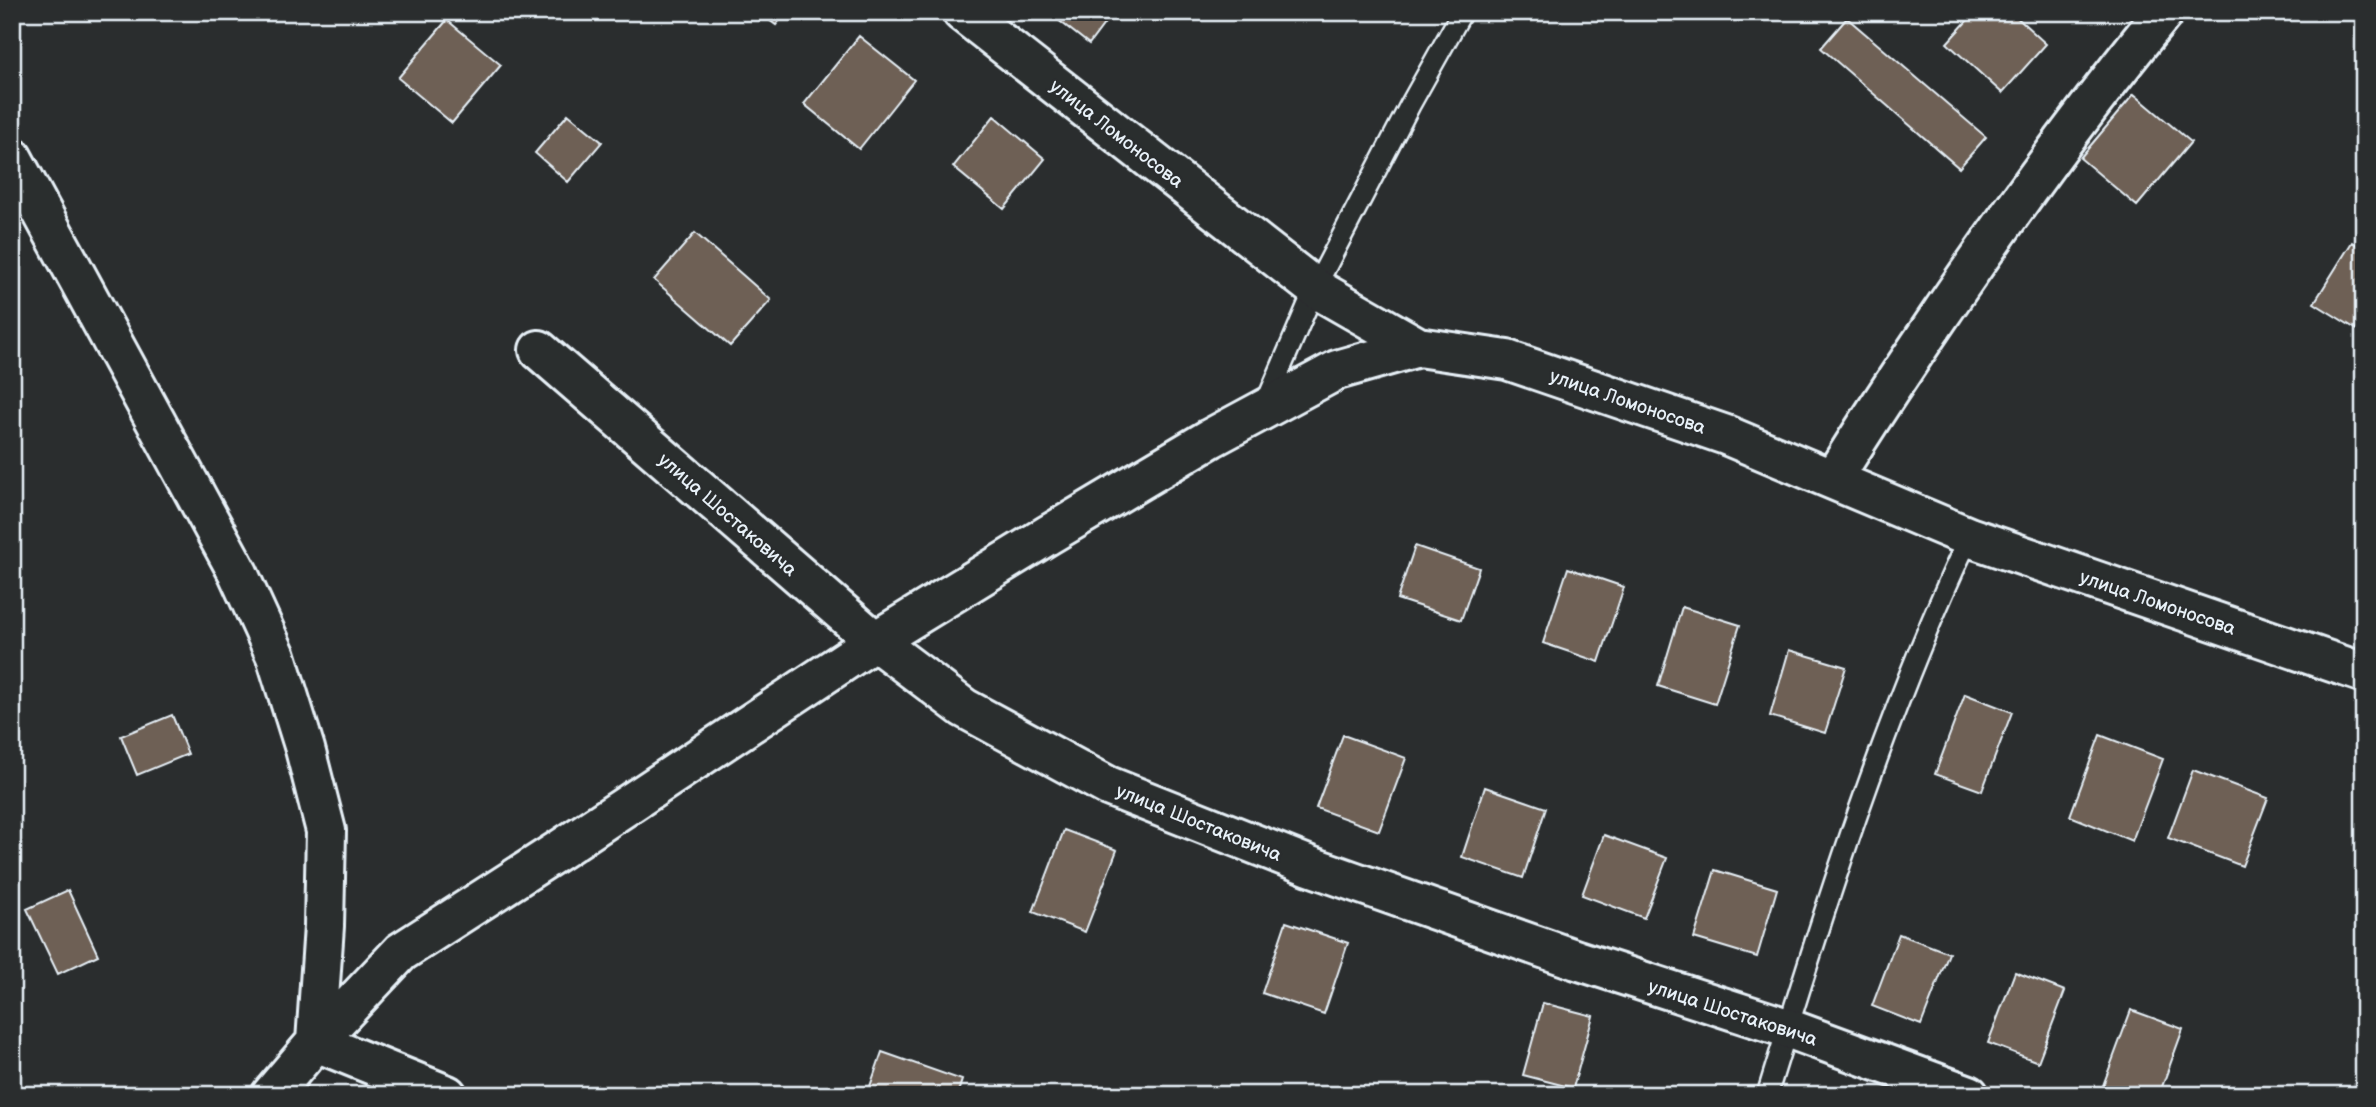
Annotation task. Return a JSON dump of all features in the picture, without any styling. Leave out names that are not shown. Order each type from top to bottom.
[{"type":"street","name":"улица Ломоносова","points":[[962,12],[1315,288],[1418,347],[1507,360],[1726,435],[1969,537],[2364,673]]},
{"type":"street","points":[[1833,480],[1873,414],[2035,177],[2115,71],[2164,12]]},
{"type":"street","points":[[12,157],[238,573],[276,656],[305,749],[326,831],[324,926],[316,1042]]},
{"type":"street","points":[[271,1095],[316,1042],[401,953],[874,641],[1048,535],[1337,370],[1418,347]]},
{"type":"street","name":"улица Шостаковича","points":[[539,350],[874,641],[964,708],[1108,786],[1335,876],[1577,960],[1787,1028],[1969,1095]]},
{"type":"street","points":[[316,1042],[447,1095]]},
{"type":"lane","points":[[1264,410],[1315,288],[1410,105],[1462,12]]},
{"type":"lane","points":[[1767,1095],[1867,788],[1937,606],[1969,537]]},
{"type":"building","points":[[758,12],[786,12],[776,25]]},
{"type":"building","points":[[1048,12],[1113,12],[1089,44]]},
{"type":"building","points":[[1975,12],[2011,12],[2046,44],[2002,93],[1947,43]]},
{"type":"building","points":[[1847,18],[1986,137],[1959,168],[1821,48]]},
{"type":"building","points":[[447,20],[501,65],[452,123],[398,78]]},
{"type":"building","points":[[859,36],[914,80],[859,149],[804,104]]},
{"type":"building","points":[[2134,94],[2191,142],[2137,206],[2080,158]]},
{"type":"building","points":[[568,114],[602,142],[568,182],[535,153]]},
{"type":"building","points":[[994,116],[1045,159],[1004,209],[953,167]]},
{"type":"building","points":[[695,233],[771,300],[730,346],[654,280]]},
{"type":"building","points":[[2352,242],[2364,249],[2364,334],[2314,303]]},
{"type":"building","points":[[1415,546],[1479,568],[1461,620],[1397,599]]},
{"type":"building","points":[[1568,568],[1624,587],[1599,662],[1543,643]]},
{"type":"building","points":[[1682,607],[1740,625],[1715,704],[1658,686]]},
{"type":"building","points":[[1789,650],[1846,667],[1825,733],[1770,716]]},
{"type":"building","points":[[1965,694],[2012,712],[1982,791],[1935,774]]},
{"type":"building","points":[[172,715],[188,754],[137,775],[121,736]]},
{"type":"building","points":[[1343,735],[1406,758],[1379,831],[1316,808]]},
{"type":"building","points":[[2100,735],[2163,759],[2132,841],[2070,816]]},
{"type":"building","points":[[2193,770],[2268,798],[2242,866],[2168,838]]},
{"type":"building","points":[[1485,787],[1546,808],[1523,878],[1462,857]]},
{"type":"building","points":[[1064,830],[1117,850],[1085,932],[1033,912]]},
{"type":"building","points":[[1604,835],[1667,858],[1644,918],[1582,895]]},
{"type":"building","points":[[1715,870],[1777,889],[1757,957],[1694,938]]},
{"type":"building","points":[[68,890],[98,955],[58,974],[27,909]]},
{"type":"building","points":[[1286,922],[1348,943],[1324,1014],[1262,993]]},
{"type":"building","points":[[1899,934],[1949,953],[1921,1025],[1872,1006]]},
{"type":"building","points":[[2015,972],[2065,991],[2038,1062],[1988,1043]]},
{"type":"building","points":[[1543,1003],[1593,1016],[1573,1088],[1523,1075]]},
{"type":"building","points":[[2131,1010],[2183,1029],[2159,1095],[2110,1095],[2101,1091]]},
{"type":"building","points":[[882,1052],[962,1080],[957,1095],[867,1095]]}]
